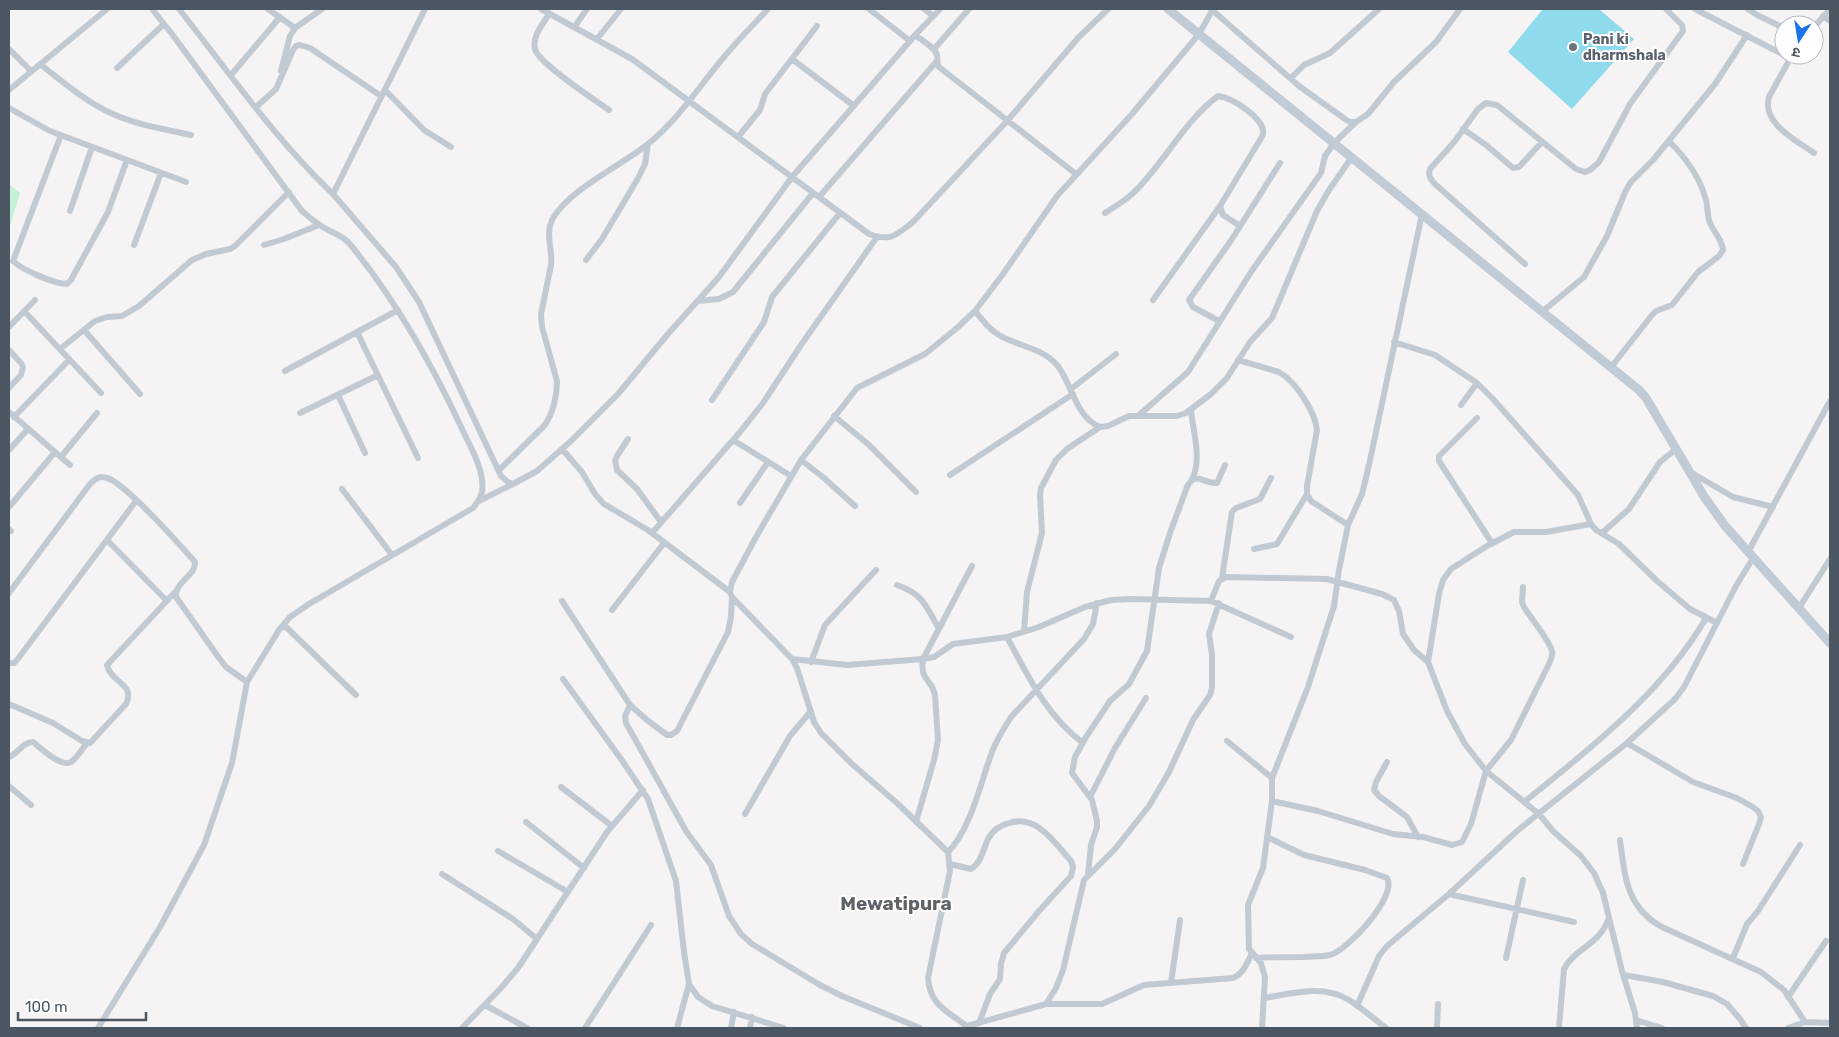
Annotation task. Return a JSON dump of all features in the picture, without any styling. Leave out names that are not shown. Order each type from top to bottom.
[{"type":"main road","points":[[1168,9],[1630,380],[1646,398],[1705,498],[1750,555],[1830,643]]},
{"type":"street","points":[[9,90],[107,9]]},
{"type":"street","points":[[98,1028],[160,927],[204,845],[232,763],[247,682],[284,625],[290,617],[309,604],[473,508],[479,501],[482,492],[482,480],[477,460],[426,355],[398,310],[348,241],[319,225],[302,211],[152,9]]},
{"type":"street","points":[[179,9],[312,175],[333,194],[396,267],[419,302],[499,470],[504,479],[513,484]]},
{"type":"street","points":[[276,89],[287,45],[295,28],[322,9]]},
{"type":"street","points":[[333,194],[425,9]]},
{"type":"street","points":[[541,9],[632,59],[840,213],[869,234],[877,237],[889,237],[912,222],[1008,120],[1078,38],[1108,9]]},
{"type":"street","points":[[575,26],[587,9]]},
{"type":"street","points":[[597,39],[622,9]]},
{"type":"street","points":[[499,470],[548,421],[557,389],[557,381],[542,327],[541,314],[552,265],[548,232],[552,220],[574,196],[648,144],[690,102],[725,56],[768,9]]},
{"type":"street","points":[[870,9],[910,41]]},
{"type":"street","points":[[924,9],[932,16]]},
{"type":"street","points":[[479,501],[537,471],[618,394],[729,263],[792,178],[915,35],[940,9]]},
{"type":"street","points":[[934,50],[969,9]]},
{"type":"street","points":[[562,602],[630,705],[667,735],[675,733],[728,632],[731,617],[732,582],[801,460],[857,388],[925,354],[958,328],[974,311],[1003,274],[1057,196],[1132,114],[1199,34],[1212,9],[1290,78],[1345,119],[1350,122],[1356,122]]},
{"type":"street","points":[[1290,78],[1304,66],[1330,53],[1379,9]]},
{"type":"street","points":[[1138,416],[1188,372],[1251,272],[1321,173],[1325,156],[1334,143],[1356,122],[1368,114],[1390,87],[1436,42],[1459,9]]},
{"type":"street","points":[[1525,264],[1430,178],[1428,173],[1430,169],[1446,152],[1482,105],[1492,103],[1581,171],[1585,172],[1595,167],[1604,154],[1630,104],[1683,31],[1682,25],[1666,9]]},
{"type":"street","points":[[1695,9],[1774,48]]},
{"type":"street","points":[[1748,9],[1757,16],[1774,24]]},
{"type":"street","points":[[268,10],[295,28]]},
{"type":"street","points":[[549,14],[535,37],[535,50],[538,55],[553,69],[609,110]]},
{"type":"street","points":[[231,75],[280,17]]},
{"type":"street","points":[[117,68],[164,24]]},
{"type":"street","points":[[738,137],[760,110],[765,94],[817,26]]},
{"type":"street","points":[[1543,311],[1584,276],[1606,236],[1631,182],[1653,160],[1715,84],[1747,34]]},
{"type":"street","points":[[698,301],[719,299],[733,292],[816,195],[936,62],[937,55],[934,50],[915,35]]},
{"type":"street","points":[[256,107],[276,89],[293,50],[296,46],[300,45],[310,48],[383,93],[424,130],[451,147]]},
{"type":"street","points":[[9,49],[31,71]]},
{"type":"street","points":[[792,59],[854,106]]},
{"type":"street","points":[[936,62],[939,67],[1076,174]]},
{"type":"street","points":[[40,64],[81,96],[112,114],[191,135]]},
{"type":"street","points":[[1783,65],[1769,97],[1768,110],[1779,127],[1814,153]]},
{"type":"street","points":[[1105,213],[1122,202],[1139,186],[1185,128],[1218,96],[1232,100],[1258,120],[1264,130],[1263,135],[1220,206],[1153,300]]},
{"type":"street","points":[[9,108],[40,126],[61,135],[186,182]]},
{"type":"street","points":[[1463,130],[1486,145],[1513,168],[1519,167],[1542,142]]},
{"type":"street","points":[[61,135],[13,261],[26,270],[60,283],[67,284],[76,271],[108,212],[128,160]]},
{"type":"street","points":[[1612,366],[1652,315],[1656,311],[1672,305],[1698,272],[1719,256],[1723,250],[1720,238],[1709,222],[1706,200],[1701,188],[1688,162],[1669,141]]},
{"type":"street","points":[[586,260],[602,239],[637,180],[644,164],[648,144]]},
{"type":"street","points":[[70,211],[92,147]]},
{"type":"street","points":[[1024,631],[1027,592],[1042,533],[1041,488],[1061,454],[1100,427],[1108,426],[1129,416],[1176,416],[1191,410],[1227,378],[1250,342],[1272,318],[1317,211],[1352,157]]},
{"type":"street","points":[[1219,321],[1193,306],[1189,300],[1240,226],[1280,163]]},
{"type":"street","points":[[134,245],[161,173]]},
{"type":"street","points":[[60,349],[95,321],[122,316],[139,306],[192,260],[235,246],[288,192]]},
{"type":"street","points":[[1220,206],[1223,215],[1240,226]]},
{"type":"street","points":[[712,400],[764,322],[772,297],[840,213]]},
{"type":"street","points":[[1262,1028],[1265,998],[1264,970],[1249,949],[1248,905],[1261,874],[1268,837],[1272,801],[1272,778],[1308,687],[1334,606],[1348,526],[1362,494],[1422,214]]},
{"type":"street","points":[[264,245],[319,225]]},
{"type":"street","points":[[652,533],[763,403],[805,338],[877,237]]},
{"type":"street","points":[[9,327],[35,300]]},
{"type":"street","points":[[285,371],[398,310]]},
{"type":"street","points":[[24,311],[101,393]]},
{"type":"street","points":[[974,311],[987,327],[999,336],[1049,358],[1058,366],[1082,411],[1088,419],[1100,427]]},
{"type":"street","points":[[84,330],[140,394]]},
{"type":"street","points":[[357,332],[418,458]]},
{"type":"street","points":[[1394,342],[1435,355],[1477,384],[1493,399],[1578,495],[1591,524],[1596,530],[1628,551],[1682,603],[1717,623]]},
{"type":"street","points":[[9,350],[23,367],[20,375],[9,388]]},
{"type":"street","points":[[950,475],[1072,392],[1116,354]]},
{"type":"street","points":[[69,360],[11,415],[70,465]]},
{"type":"street","points":[[1238,360],[1286,375],[1307,404],[1314,415],[1317,430],[1307,494],[1311,501],[1348,526]]},
{"type":"street","points":[[300,413],[378,375]]},
{"type":"street","points":[[1461,406],[1477,384]]},
{"type":"street","points":[[338,395],[365,453]]},
{"type":"street","points":[[1357,1006],[1379,956],[1387,946],[1449,894],[1517,831],[1627,743],[1675,699],[1684,687],[1773,508],[1830,401]]},
{"type":"street","points":[[1088,875],[1091,845],[1097,827],[1094,805],[1072,773],[1075,757],[1110,701],[1129,684],[1147,651],[1163,553],[1195,474],[1197,464],[1191,410]]},
{"type":"street","points":[[61,457],[97,413]]},
{"type":"street","points":[[834,416],[868,444],[916,492]]},
{"type":"street","points":[[1477,418],[1439,456],[1439,461],[1492,543]]},
{"type":"street","points":[[9,450],[28,429]]},
{"type":"street","points":[[628,439],[615,460],[617,470],[637,489],[661,522]]},
{"type":"street","points":[[733,440],[791,476]]},
{"type":"street","points":[[562,449],[582,472],[604,504],[652,533],[731,595],[792,659],[797,668],[814,722],[821,733],[948,852],[950,864],[947,887],[928,978],[936,1002],[968,1027],[1046,1004],[1102,1004],[1138,986],[1232,978],[1239,976],[1254,955]]},
{"type":"street","points":[[1602,533],[1629,509],[1660,462],[1676,449]]},
{"type":"street","points":[[9,507],[55,452]]},
{"type":"street","points":[[801,460],[855,506]]},
{"type":"street","points":[[740,503],[768,462]]},
{"type":"street","points":[[1191,481],[1196,478],[1217,483],[1225,465]]},
{"type":"street","points":[[1690,472],[1733,497],[1773,508]]},
{"type":"street","points":[[9,593],[96,478],[102,477],[114,481],[136,501],[178,542],[195,562],[196,566],[176,592],[107,665],[110,673],[126,689],[129,698],[126,704],[94,740],[87,743],[72,762],[67,764],[58,761],[32,742],[26,743],[9,757]]},
{"type":"street","points":[[1212,601],[1217,585],[1222,578],[1232,512],[1240,506],[1260,499],[1271,478]]},
{"type":"street","points":[[342,489],[392,555]]},
{"type":"street","points":[[1254,549],[1277,544],[1307,494]]},
{"type":"street","points":[[9,663],[14,663],[17,660],[136,501]]},
{"type":"street","points":[[1428,662],[1439,594],[1443,580],[1451,569],[1492,543],[1514,532],[1546,532],[1591,524]]},
{"type":"street","points":[[107,540],[167,601]]},
{"type":"street","points":[[612,610],[664,543]]},
{"type":"street","points":[[1799,608],[1830,559]]},
{"type":"street","points":[[916,822],[929,782],[938,740],[935,695],[934,690],[923,676],[923,659],[972,566]]},
{"type":"street","points":[[811,662],[825,625],[876,570]]},
{"type":"street","points":[[1222,578],[1285,577],[1337,581],[1382,594],[1394,600],[1399,611],[1403,634],[1414,650],[1428,662],[1455,728],[1486,771],[1539,814],[1581,856],[1594,873],[1603,893],[1636,1020],[1636,1028]]},
{"type":"street","points":[[897,585],[910,589],[920,597],[938,629]]},
{"type":"street","points":[[1272,801],[1318,810],[1392,834],[1418,837],[1452,845],[1458,845],[1462,842],[1472,824],[1486,771],[1511,740],[1552,656],[1552,650],[1548,642],[1524,607],[1522,602],[1523,587]]},
{"type":"street","points":[[176,592],[176,596],[226,667],[247,682]]},
{"type":"street","points":[[792,659],[847,665],[923,659],[934,657],[953,644],[1007,636],[1039,627],[1066,614],[1097,603],[1130,599],[1212,601],[1290,638]]},
{"type":"street","points":[[948,852],[955,845],[964,829],[997,739],[1011,717],[1087,635],[1093,624],[1097,603]]},
{"type":"street","points":[[1046,1004],[1056,988],[1063,970],[1083,884],[1088,875],[1115,849],[1149,806],[1169,772],[1193,720],[1206,704],[1212,688],[1212,655],[1209,634],[1219,603]]},
{"type":"street","points":[[1524,802],[1598,742],[1643,698],[1690,643],[1706,618]]},
{"type":"street","points":[[284,625],[356,695]]},
{"type":"street","points":[[1007,636],[1036,691],[1065,728],[1083,743]]},
{"type":"street","points":[[563,679],[643,790],[648,799],[676,881],[689,984],[677,1028]]},
{"type":"street","points":[[1090,798],[1115,748],[1146,698]]},
{"type":"street","points":[[9,704],[53,723],[87,743]]},
{"type":"street","points":[[630,705],[624,716],[626,723],[686,831],[711,865],[729,916],[741,934],[752,944],[820,985],[920,1028]]},
{"type":"street","points":[[745,814],[790,736],[811,711]]},
{"type":"street","points":[[1227,742],[1272,778]]},
{"type":"street","points":[[1627,743],[1693,782],[1737,798],[1758,811],[1761,817],[1743,864]]},
{"type":"street","points":[[1387,762],[1376,782],[1374,790],[1379,796],[1407,816],[1418,837]]},
{"type":"street","points":[[9,786],[31,805]]},
{"type":"street","points":[[561,787],[612,826]]},
{"type":"street","points":[[462,1028],[518,968],[612,826],[643,790]]},
{"type":"street","points":[[950,864],[973,868],[994,830],[1000,826],[1020,820],[1039,827],[1071,861],[1073,867],[1071,876],[1038,911],[1004,953],[1000,979],[990,994],[979,1023]]},
{"type":"street","points":[[526,822],[584,868]]},
{"type":"street","points":[[1254,955],[1320,956],[1334,954],[1367,924],[1384,901],[1390,885],[1387,878],[1372,872],[1304,855],[1268,837]]},
{"type":"street","points":[[1620,840],[1627,887],[1633,900],[1647,918],[1662,927],[1761,972],[1784,990],[1805,1022]]},
{"type":"street","points":[[1733,958],[1747,924],[1758,911],[1800,845]]},
{"type":"street","points":[[498,851],[568,892]]},
{"type":"street","points":[[442,874],[513,919],[537,939]]},
{"type":"street","points":[[1506,958],[1523,880]]},
{"type":"street","points":[[1449,894],[1574,922]]},
{"type":"street","points":[[1559,1028],[1564,969],[1570,961],[1600,935],[1609,919]]},
{"type":"street","points":[[1171,984],[1180,920]]},
{"type":"street","points":[[585,1028],[651,925]]},
{"type":"street","points":[[1788,997],[1826,941]]},
{"type":"street","points":[[1624,975],[1675,985],[1721,999],[1735,1012],[1746,1028]]},
{"type":"street","points":[[689,984],[698,997],[712,1006],[784,1028]]},
{"type":"street","points":[[1265,998],[1308,991],[1320,991],[1340,996],[1386,1028]]},
{"type":"street","points":[[1437,1028],[1438,1004]]},
{"type":"street","points":[[485,1005],[527,1028]]},
{"type":"street","points":[[731,1028],[734,1012]]},
{"type":"street","points":[[750,1028],[752,1017]]},
{"type":"street","points":[[1636,1020],[1662,1028]]},
{"type":"street","points":[[1788,1028],[1805,1022],[1830,1023]]},
{"type":"green space","points":[[9,184],[20,193],[9,229]]},
{"type":"water","points":[[1543,9],[1599,9],[1634,39],[1572,109],[1508,52]]},
{"type":"place","name":"Pani ki dharmshala","points":[[1573,47]]},
{"type":"district","name":"Mewatipura","points":[[896,903]]}]
